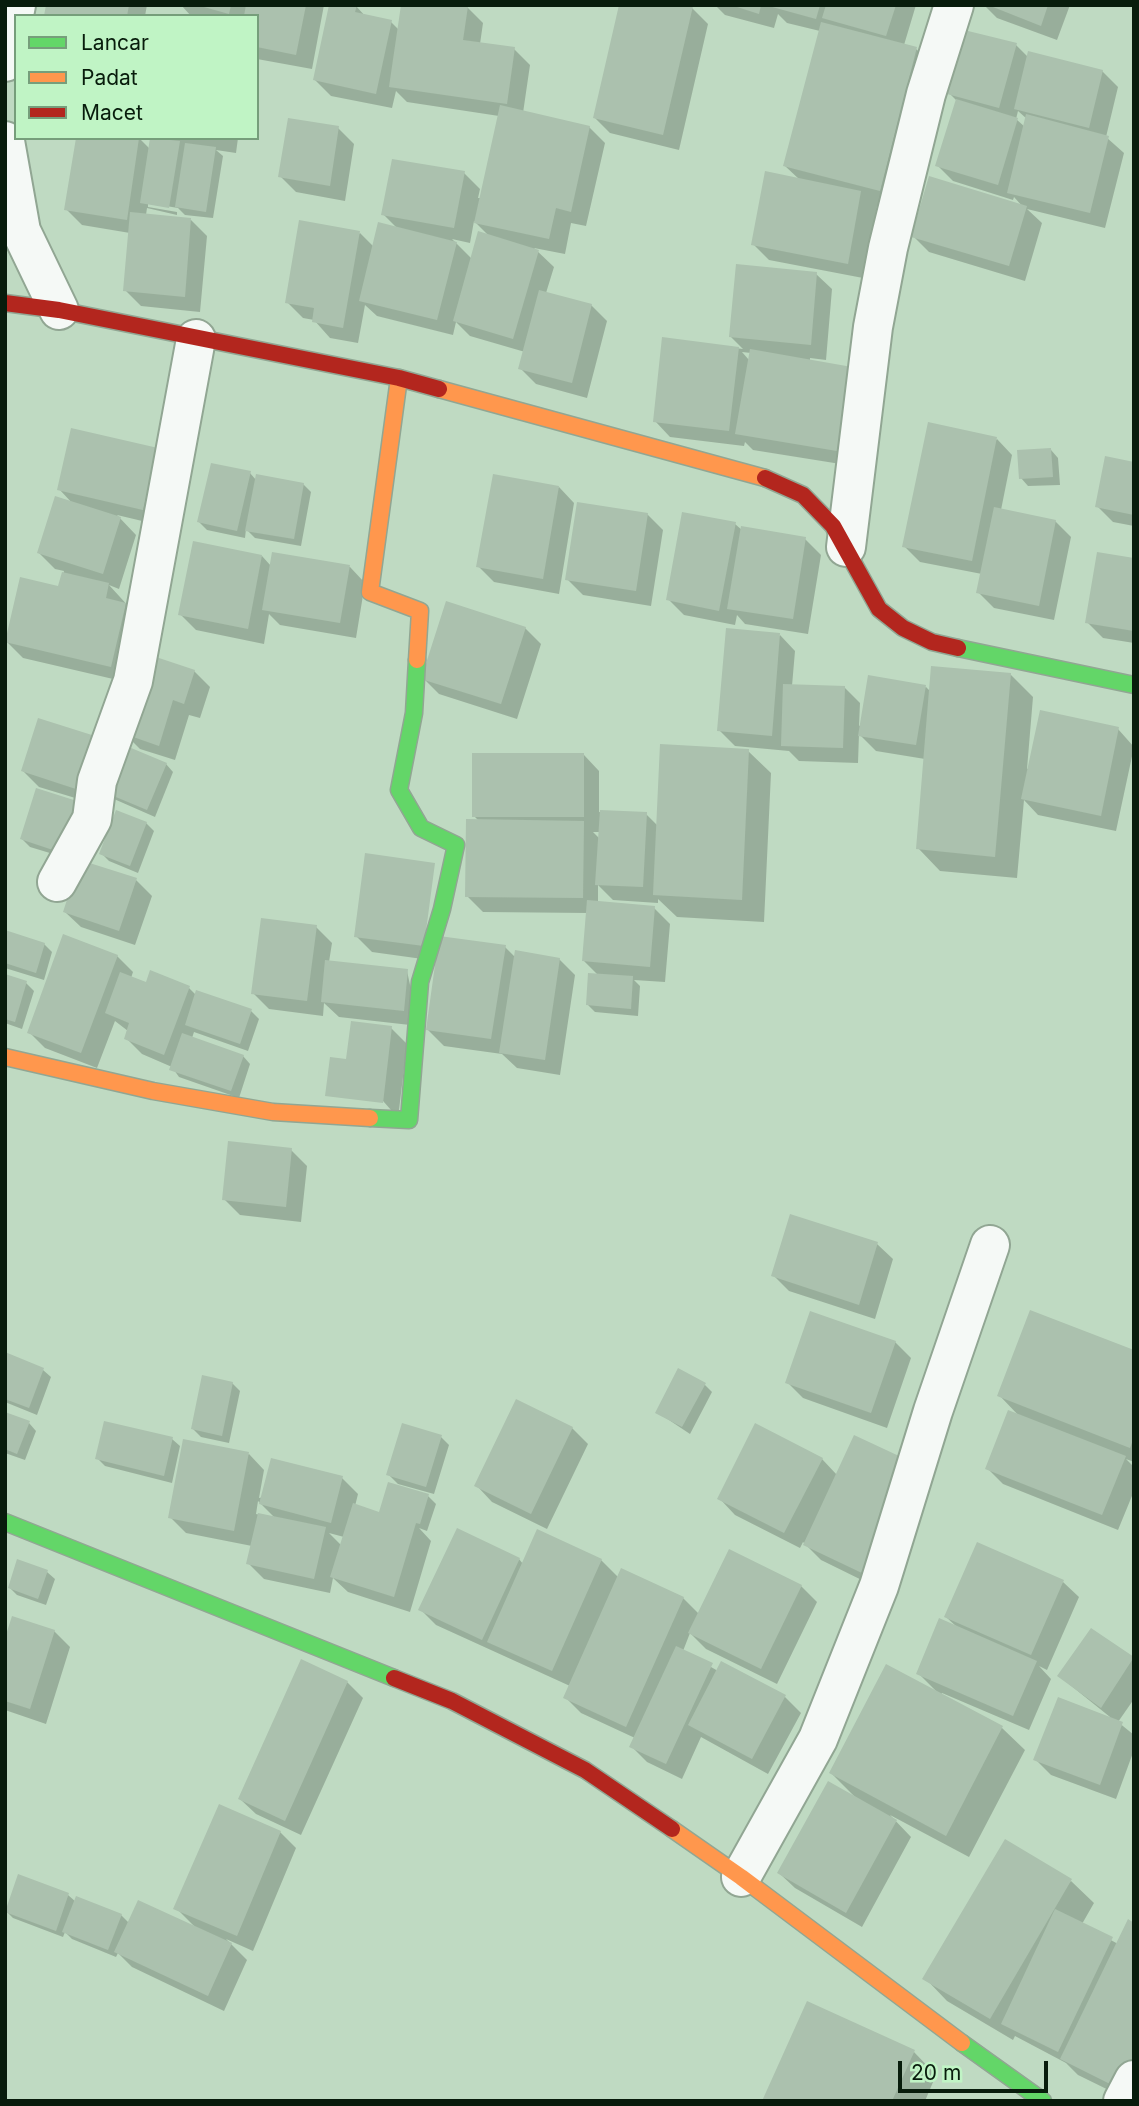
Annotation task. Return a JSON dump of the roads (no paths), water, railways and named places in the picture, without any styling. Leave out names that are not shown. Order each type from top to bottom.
[{"type":"street","points":[[846,547],[873,327],[888,248],[926,94],[954,5]]},
{"type":"street","points":[[5,62],[14,15]]},
{"type":"street","points":[[5,141],[21,231],[59,310]]},
{"type":"street","points":[[5,303],[59,310],[399,378],[766,478],[803,495],[833,526],[879,609],[902,628],[932,642],[1134,685]]},
{"type":"street","points":[[57,882],[92,819],[97,781],[133,681],[196,338]]},
{"type":"street","points":[[5,1057],[153,1091],[273,1112],[410,1120],[420,982],[442,909],[456,845],[421,828],[399,790],[414,713],[420,611],[370,592],[399,378]]},
{"type":"street","points":[[741,1877],[818,1738],[879,1586],[933,1410],[990,1245]]},
{"type":"street","points":[[5,1522],[452,1701],[585,1770],[741,1877],[941,2028],[1043,2101]]},
{"type":"street","points":[[1123,2101],[1134,2080]]}]
